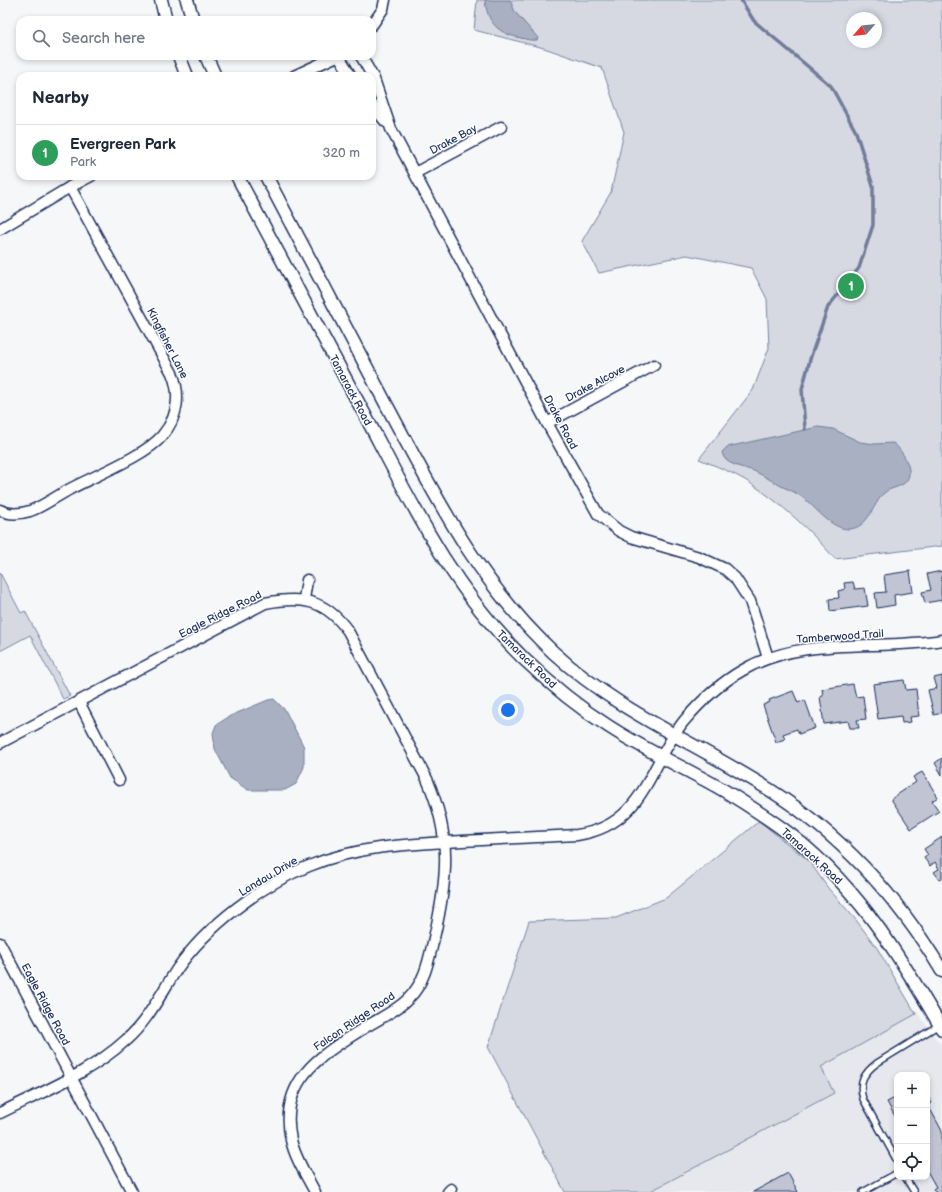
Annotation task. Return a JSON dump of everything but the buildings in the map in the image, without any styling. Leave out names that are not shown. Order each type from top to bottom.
[{"type":"street","points":[[161,0],[165,16]]},
{"type":"street","points":[[187,0],[192,16]]},
{"type":"street","points":[[376,19],[383,9],[386,0]]},
{"type":"street","points":[[180,60],[185,72]]},
{"type":"street","points":[[208,60],[213,72]]},
{"type":"street","points":[[303,72],[329,60]]},
{"type":"street","points":[[341,60],[348,72]]},
{"type":"street","name":"Drake Road","points":[[363,60],[370,72]]},
{"type":"street","name":"Drake Road","points":[[376,85],[391,128],[591,504],[608,523],[619,532],[712,562],[735,578],[750,601],[768,658]]},
{"type":"street","name":"Drake Road","points":[[376,110],[391,128]]},
{"type":"street","name":"Drake Bay","points":[[415,173],[501,127]]},
{"type":"street","points":[[0,229],[70,186],[83,180]]},
{"type":"street","name":"Tamarack Road","points":[[239,180],[432,541],[458,582],[496,629],[523,657],[559,690],[610,727],[734,796],[781,828],[818,860],[844,885],[886,937],[941,1026]]},
{"type":"street","name":"Tamarack Road","points":[[268,180],[441,507],[478,567],[514,612],[555,654],[598,689],[674,737],[770,790],[800,810],[841,845],[894,902],[914,928],[942,971]]},
{"type":"street","name":"Kingfisher Lane","points":[[0,510],[15,514],[30,511],[104,472],[162,437],[175,414],[178,399],[177,386],[172,373],[70,186]]},
{"type":"street","name":"Drake Alcove","points":[[547,423],[654,365]]},
{"type":"street","points":[[304,599],[307,580]]},
{"type":"street","name":"Eagle Ridge Road","points":[[0,743],[265,603],[290,598],[304,599],[322,606],[339,619],[348,631],[427,779],[437,803],[445,842]]},
{"type":"street","name":"Tamberwood Trail","points":[[662,757],[684,722],[706,697],[726,680],[745,668],[768,658],[812,648],[889,645],[942,640]]},
{"type":"street","points":[[79,702],[119,780]]},
{"type":"street","name":"Landau Drive","points":[[0,1113],[71,1077],[101,1059],[126,1040],[146,1017],[178,967],[206,936],[255,895],[308,866],[338,855],[377,847],[578,835],[601,830],[621,818],[633,807],[643,793],[662,757]]},
{"type":"street","name":"Falcon Ridge Road","points":[[314,1192],[296,1156],[291,1140],[289,1122],[294,1093],[302,1076],[324,1054],[409,999],[420,984],[428,964],[443,901],[446,868],[445,842]]},
{"type":"street","name":"Eagle Ridge Road","points":[[0,943],[71,1077]]},
{"type":"street","points":[[71,1077],[132,1192]]},
{"type":"lane","points":[[894,1156],[863,1099],[861,1091],[863,1077],[868,1070],[877,1063],[941,1026]]},
{"type":"lane","points":[[862,1192],[894,1175]]},
{"type":"lane","points":[[908,1180],[914,1192]]},
{"type":"shaded area","points":[[477,0],[942,0],[942,546],[835,559],[816,538],[773,499],[738,476],[699,459],[753,390],[769,348],[767,299],[751,268],[687,255],[599,273],[582,241],[611,192],[624,132],[602,68],[544,48],[474,30]]},
{"type":"shaded area","points":[[0,573],[21,613],[25,611],[70,696],[63,699],[30,635],[0,651]]},
{"type":"shaded area","points":[[759,821],[809,861],[828,888],[856,920],[877,948],[916,1014],[821,1067],[834,1093],[649,1192],[565,1192],[488,1047],[529,921],[616,918],[666,898]]},
{"type":"shaded area","points":[[913,1007],[942,1046],[942,1192],[649,1192],[834,1093],[821,1067],[916,1014]]},
{"type":"water","points":[[485,0],[510,0],[515,12],[538,38],[537,40],[529,40],[513,36],[500,30],[491,21],[488,15]]},
{"type":"water","points":[[818,427],[833,429],[860,442],[875,444],[893,443],[897,446],[907,462],[909,475],[907,480],[903,484],[884,493],[866,520],[856,528],[842,528],[829,522],[800,496],[754,471],[729,462],[724,458],[722,452],[727,447]]},
{"type":"water","points":[[274,699],[285,710],[304,747],[304,767],[296,784],[285,790],[248,790],[230,778],[215,749],[213,733],[216,725],[230,716],[268,700]]},
{"type":"waterway","points":[[741,0],[754,21],[831,86],[856,132],[873,186],[873,225],[859,268],[828,307],[811,356],[802,389],[805,429]]},
{"type":"place","name":"Evergreen Park","points":[[851,286]]}]
